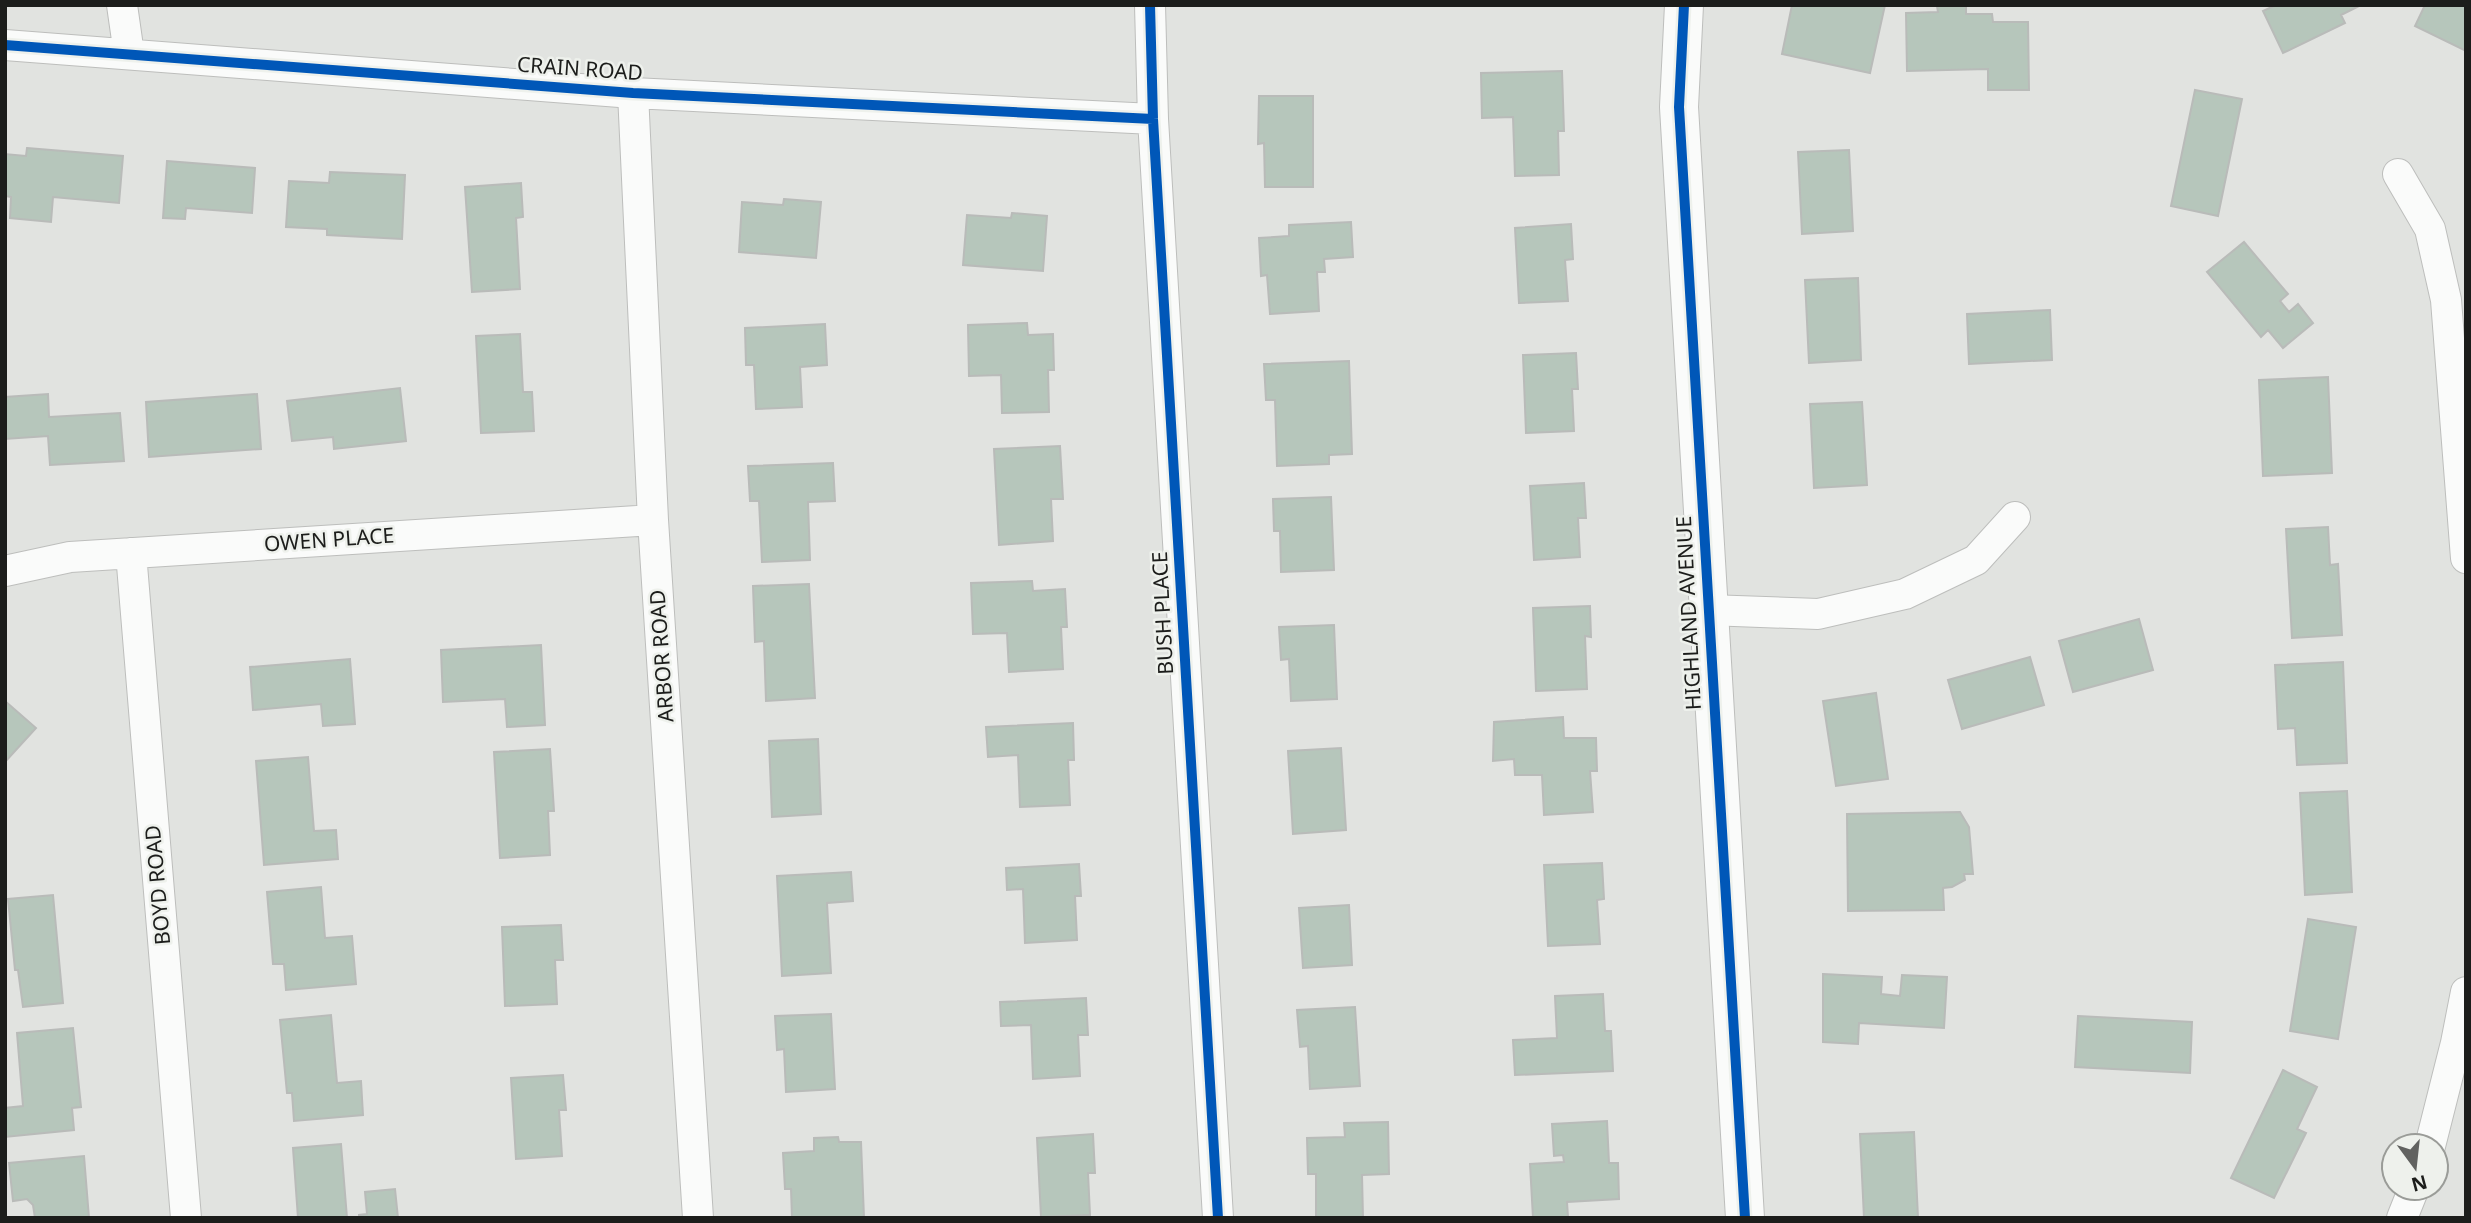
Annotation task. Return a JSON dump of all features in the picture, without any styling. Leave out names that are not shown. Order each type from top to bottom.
[{"type":"street","points":[[122,5],[129,54]]},
{"type":"street","name":"BUSH PLACE","points":[[1150,5],[1153,119],[1217,1218]]},
{"type":"street","name":"HIGHLAND AVENUE","points":[[1684,5],[1679,107],[1745,1218]]},
{"type":"street","name":"CRAIN ROAD","points":[[5,45],[633,93],[1153,119]]},
{"type":"street","name":"ARBOR ROAD","points":[[633,93],[653,520],[698,1218]]},
{"type":"street","points":[[2398,174],[2430,229],[2446,300],[2466,558]]},
{"type":"street","points":[[1708,610],[1818,614],[1905,594],[1976,560],[2015,517]]},
{"type":"street","name":"OWEN PLACE","points":[[5,571],[70,557],[653,520]]},
{"type":"street","name":"BOYD ROAD","points":[[131,553],[186,1218]]},
{"type":"street","points":[[2434,1132],[2466,992]]},
{"type":"building","points":[[1792,5],[1885,5],[1870,73],[1782,54]]},
{"type":"building","points":[[2276,5],[2361,5],[2341,15],[2345,23],[2283,53],[2263,11]]},
{"type":"building","points":[[2425,5],[2466,5],[2466,51],[2415,26]]},
{"type":"building","points":[[1937,6],[1966,6],[1966,14],[1992,14],[1993,22],[2028,22],[2029,90],[1988,90],[1988,69],[1907,71],[1906,13],[1938,12]]},
{"type":"building","points":[[1562,71],[1564,131],[1558,131],[1559,175],[1515,176],[1513,117],[1482,118],[1481,73]]},
{"type":"building","points":[[2195,90],[2242,99],[2218,216],[2171,206]]},
{"type":"building","points":[[1259,96],[1313,96],[1313,187],[1265,187],[1264,143],[1258,144]]},
{"type":"building","points":[[27,148],[123,156],[119,203],[53,197],[51,222],[10,218],[11,197],[5,196],[5,154],[26,156]]},
{"type":"building","points":[[1849,150],[1853,231],[1802,234],[1798,152]]},
{"type":"building","points":[[167,161],[255,168],[252,213],[186,208],[185,219],[163,218]]},
{"type":"building","points":[[330,172],[405,175],[402,239],[327,235],[327,229],[286,227],[289,181],[329,183]]},
{"type":"building","points":[[521,183],[523,217],[516,218],[520,289],[472,292],[465,187]]},
{"type":"building","points":[[784,199],[821,202],[816,258],[739,252],[742,202],[783,205]]},
{"type":"building","points":[[1012,213],[1047,216],[1043,271],[963,265],[967,215],[1011,218]]},
{"type":"building","points":[[1351,222],[1353,257],[1324,259],[1325,272],[1317,272],[1319,311],[1270,314],[1267,275],[1261,276],[1259,238],[1289,236],[1289,225]]},
{"type":"building","points":[[1571,224],[1573,259],[1565,260],[1568,301],[1519,303],[1515,228]]},
{"type":"building","points":[[2244,242],[2288,294],[2280,301],[2289,312],[2298,304],[2313,323],[2283,348],[2268,330],[2261,337],[2207,272]]},
{"type":"building","points":[[1858,278],[1861,360],[1809,363],[1805,280]]},
{"type":"building","points":[[2050,310],[2052,360],[1969,364],[1967,314]]},
{"type":"building","points":[[1027,323],[1028,335],[1053,334],[1054,370],[1048,370],[1049,412],[1002,413],[1001,375],[969,376],[968,325]]},
{"type":"building","points":[[825,324],[827,365],[800,367],[802,407],[756,409],[754,365],[746,365],[745,328]]},
{"type":"building","points":[[520,334],[523,392],[532,392],[534,431],[481,433],[476,336]]},
{"type":"building","points":[[1576,353],[1578,389],[1572,389],[1574,431],[1526,433],[1523,355]]},
{"type":"building","points":[[1349,361],[1352,454],[1329,455],[1329,464],[1277,466],[1275,400],[1266,400],[1264,364]]},
{"type":"building","points":[[2328,377],[2332,473],[2263,476],[2259,380]]},
{"type":"building","points":[[400,388],[406,441],[334,449],[333,437],[292,441],[287,401]]},
{"type":"building","points":[[48,394],[49,417],[120,413],[124,461],[50,465],[48,436],[5,439],[5,397]]},
{"type":"building","points":[[257,394],[261,449],[149,457],[146,402]]},
{"type":"building","points":[[1862,402],[1867,485],[1814,488],[1810,404]]},
{"type":"building","points":[[1060,446],[1063,499],[1051,499],[1053,541],[999,545],[994,449]]},
{"type":"building","points":[[833,463],[835,501],[808,502],[810,560],[762,562],[759,501],[750,501],[748,466]]},
{"type":"building","points":[[1584,483],[1586,518],[1578,518],[1580,557],[1534,560],[1530,486]]},
{"type":"building","points":[[1331,497],[1334,570],[1281,572],[1280,531],[1274,531],[1273,499]]},
{"type":"building","points":[[2328,527],[2330,565],[2338,564],[2342,635],[2292,638],[2286,529]]},
{"type":"building","points":[[1032,581],[1033,591],[1065,589],[1067,627],[1061,627],[1063,669],[1009,672],[1007,633],[973,634],[971,583]]},
{"type":"building","points":[[809,584],[815,698],[766,701],[764,641],[755,642],[753,586]]},
{"type":"building","points":[[1590,606],[1591,637],[1585,636],[1587,689],[1536,691],[1533,608]]},
{"type":"building","points":[[2139,619],[2153,670],[2073,692],[2059,641]]},
{"type":"building","points":[[1334,625],[1337,699],[1291,701],[1289,659],[1281,660],[1279,627]]},
{"type":"building","points":[[541,645],[545,725],[507,727],[505,699],[443,702],[441,650]]},
{"type":"building","points":[[2030,657],[2044,705],[1962,729],[1948,680]]},
{"type":"building","points":[[350,659],[355,724],[323,726],[321,704],[253,710],[250,667]]},
{"type":"building","points":[[2343,662],[2347,763],[2297,765],[2295,728],[2278,729],[2275,665]]},
{"type":"building","points":[[1876,693],[1888,779],[1836,786],[1823,701]]},
{"type":"building","points":[[5,701],[36,728],[5,762]]},
{"type":"building","points":[[1563,717],[1564,738],[1596,738],[1597,771],[1590,771],[1593,812],[1544,815],[1542,775],[1515,775],[1514,759],[1493,761],[1494,722]]},
{"type":"building","points":[[1073,723],[1074,760],[1068,760],[1070,805],[1020,807],[1018,755],[988,757],[986,727]]},
{"type":"building","points":[[818,739],[821,814],[772,817],[769,741]]},
{"type":"building","points":[[1341,748],[1346,830],[1293,834],[1288,751]]},
{"type":"building","points":[[550,749],[554,811],[548,811],[550,855],[500,858],[494,752]]},
{"type":"building","points":[[308,757],[314,831],[336,830],[338,859],[264,865],[256,761]]},
{"type":"building","points":[[2347,791],[2352,892],[2305,895],[2300,793]]},
{"type":"building","points":[[1960,812],[1969,827],[1973,874],[1964,874],[1965,880],[1952,887],[1943,888],[1944,910],[1848,911],[1847,814]]},
{"type":"building","points":[[1602,863],[1604,899],[1597,900],[1600,944],[1548,946],[1544,865]]},
{"type":"building","points":[[1079,864],[1081,896],[1075,896],[1077,940],[1025,943],[1023,889],[1007,890],[1006,868]]},
{"type":"building","points":[[851,872],[853,901],[827,903],[831,973],[782,976],[777,876]]},
{"type":"building","points":[[321,887],[325,938],[352,936],[356,984],[286,990],[284,964],[273,964],[267,892]]},
{"type":"building","points":[[53,895],[63,1003],[23,1007],[18,970],[15,970],[8,899]]},
{"type":"building","points":[[1349,905],[1352,965],[1303,968],[1299,908]]},
{"type":"building","points":[[2308,919],[2356,927],[2338,1039],[2290,1031]]},
{"type":"building","points":[[561,925],[563,960],[555,960],[557,1004],[505,1006],[502,927]]},
{"type":"building","points":[[1823,974],[1882,977],[1881,994],[1900,996],[1902,975],[1947,977],[1944,1028],[1859,1023],[1858,1044],[1823,1042]]},
{"type":"building","points":[[1603,994],[1605,1031],[1611,1031],[1613,1071],[1515,1075],[1513,1040],[1557,1038],[1555,996]]},
{"type":"building","points":[[1086,998],[1088,1035],[1078,1035],[1080,1076],[1033,1079],[1031,1025],[1001,1026],[1000,1002]]},
{"type":"building","points":[[1355,1007],[1360,1086],[1310,1089],[1308,1046],[1300,1047],[1297,1010]]},
{"type":"building","points":[[831,1014],[835,1089],[786,1092],[784,1049],[777,1050],[775,1016]]},
{"type":"building","points":[[331,1015],[337,1083],[361,1081],[363,1115],[294,1121],[292,1093],[287,1093],[280,1020]]},
{"type":"building","points":[[2078,1016],[2192,1022],[2190,1073],[2075,1067]]},
{"type":"building","points":[[73,1028],[81,1107],[72,1108],[74,1130],[5,1137],[5,1108],[23,1106],[17,1033]]},
{"type":"building","points":[[2283,1070],[2317,1087],[2297,1129],[2306,1133],[2274,1198],[2231,1178]]},
{"type":"building","points":[[563,1075],[566,1110],[559,1110],[562,1156],[516,1159],[511,1078]]},
{"type":"building","points":[[1607,1121],[1609,1163],[1618,1163],[1619,1199],[1567,1202],[1568,1217],[1533,1218],[1530,1164],[1564,1162],[1563,1155],[1554,1156],[1552,1124]]},
{"type":"building","points":[[1388,1122],[1389,1174],[1362,1175],[1363,1218],[1316,1218],[1316,1174],[1308,1174],[1307,1138],[1345,1137],[1344,1123]]},
{"type":"building","points":[[1914,1132],[1918,1218],[1864,1218],[1860,1134]]},
{"type":"building","points":[[1093,1134],[1095,1173],[1088,1173],[1090,1215],[1041,1217],[1037,1138]]},
{"type":"building","points":[[838,1137],[839,1142],[861,1142],[864,1218],[792,1218],[791,1189],[785,1189],[783,1153],[814,1151],[814,1138]]},
{"type":"building","points":[[341,1144],[347,1218],[298,1218],[293,1148]]},
{"type":"building","points":[[84,1156],[89,1218],[35,1218],[33,1205],[27,1199],[13,1201],[9,1163]]},
{"type":"building","points":[[395,1189],[398,1218],[359,1218],[359,1215],[367,1214],[365,1192]]},
{"type":"cycle path","points":[[1150,5],[1153,119],[1218,1218]]},
{"type":"cycle path","points":[[1684,5],[1679,107],[1745,1218]]},
{"type":"cycle path","points":[[5,45],[633,93],[1153,119]]}]
